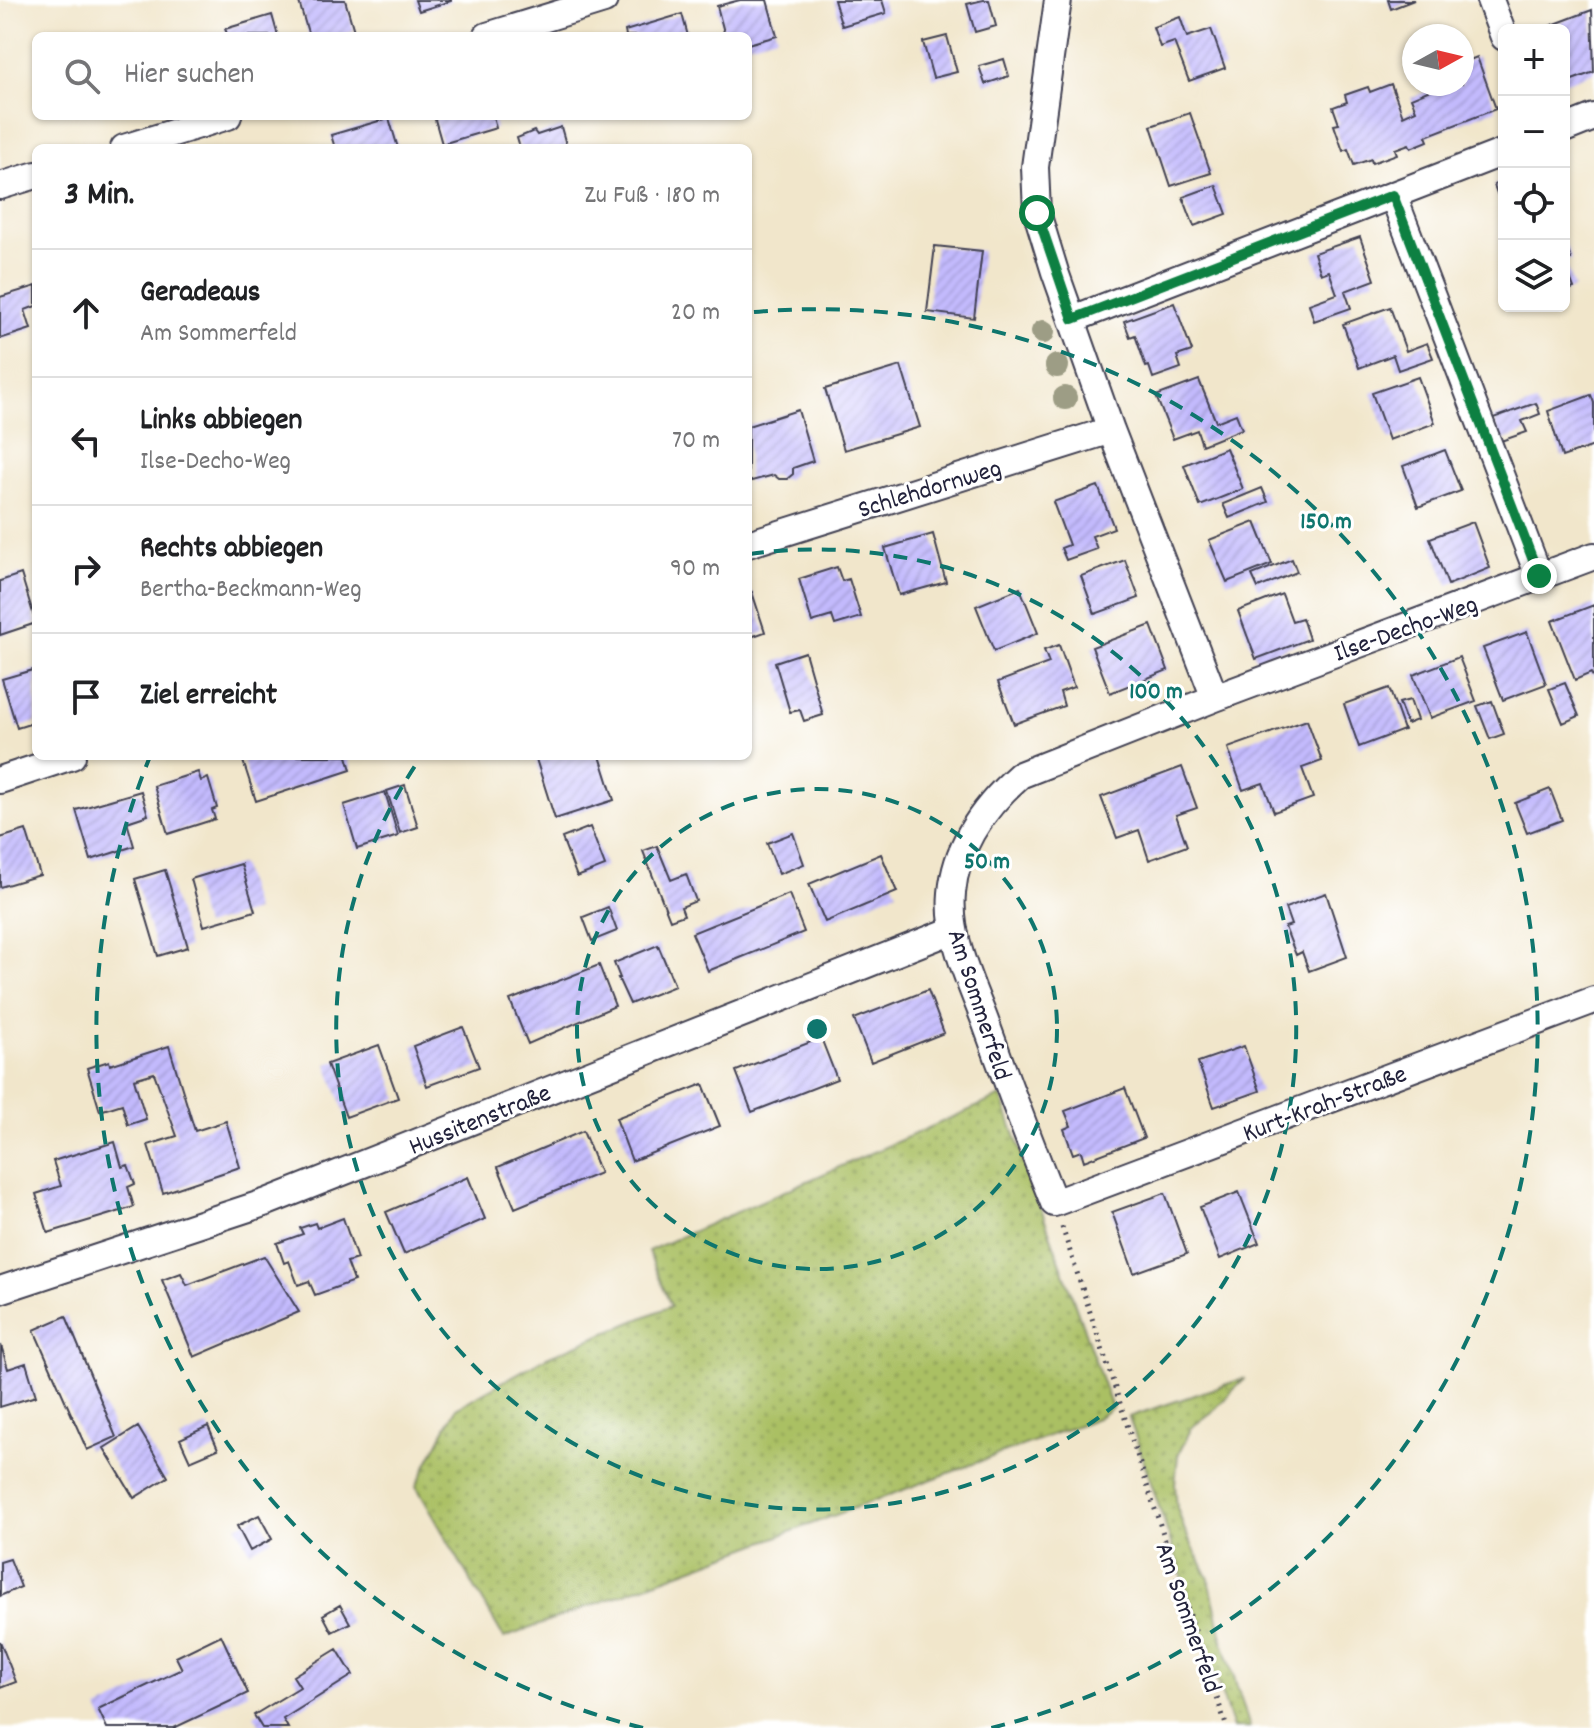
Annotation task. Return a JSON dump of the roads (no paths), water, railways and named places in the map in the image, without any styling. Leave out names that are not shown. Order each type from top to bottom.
[{"type":"street","points":[[500,32],[604,0]]},
{"type":"street","points":[[1058,0],[1035,167],[1037,213],[1111,430],[1215,698]]},
{"type":"street","points":[[1490,0],[1499,24]]},
{"type":"street","points":[[1570,127],[1594,117]]},
{"type":"street","points":[[137,144],[215,120]]},
{"type":"street","points":[[1073,319],[1498,154]]},
{"type":"street","points":[[0,186],[32,176]]},
{"type":"street","points":[[1393,195],[1539,576]]},
{"type":"street","name":"Schlehdornweg","points":[[752,543],[1111,430]]},
{"type":"street","name":"Ilse-Decho-Weg","points":[[1215,698],[1594,556]]},
{"type":"street","name":"Am Sommerfeld","points":[[1054,1203],[953,930],[952,892],[961,852],[976,822],[997,795],[1020,775],[1215,698]]},
{"type":"street","points":[[0,780],[60,760]]},
{"type":"street","name":"Hussitenstraße","points":[[0,1290],[267,1202],[953,930]]},
{"type":"street","name":"Kurt-Krah-Straße","points":[[1054,1203],[1594,1000]]}]
